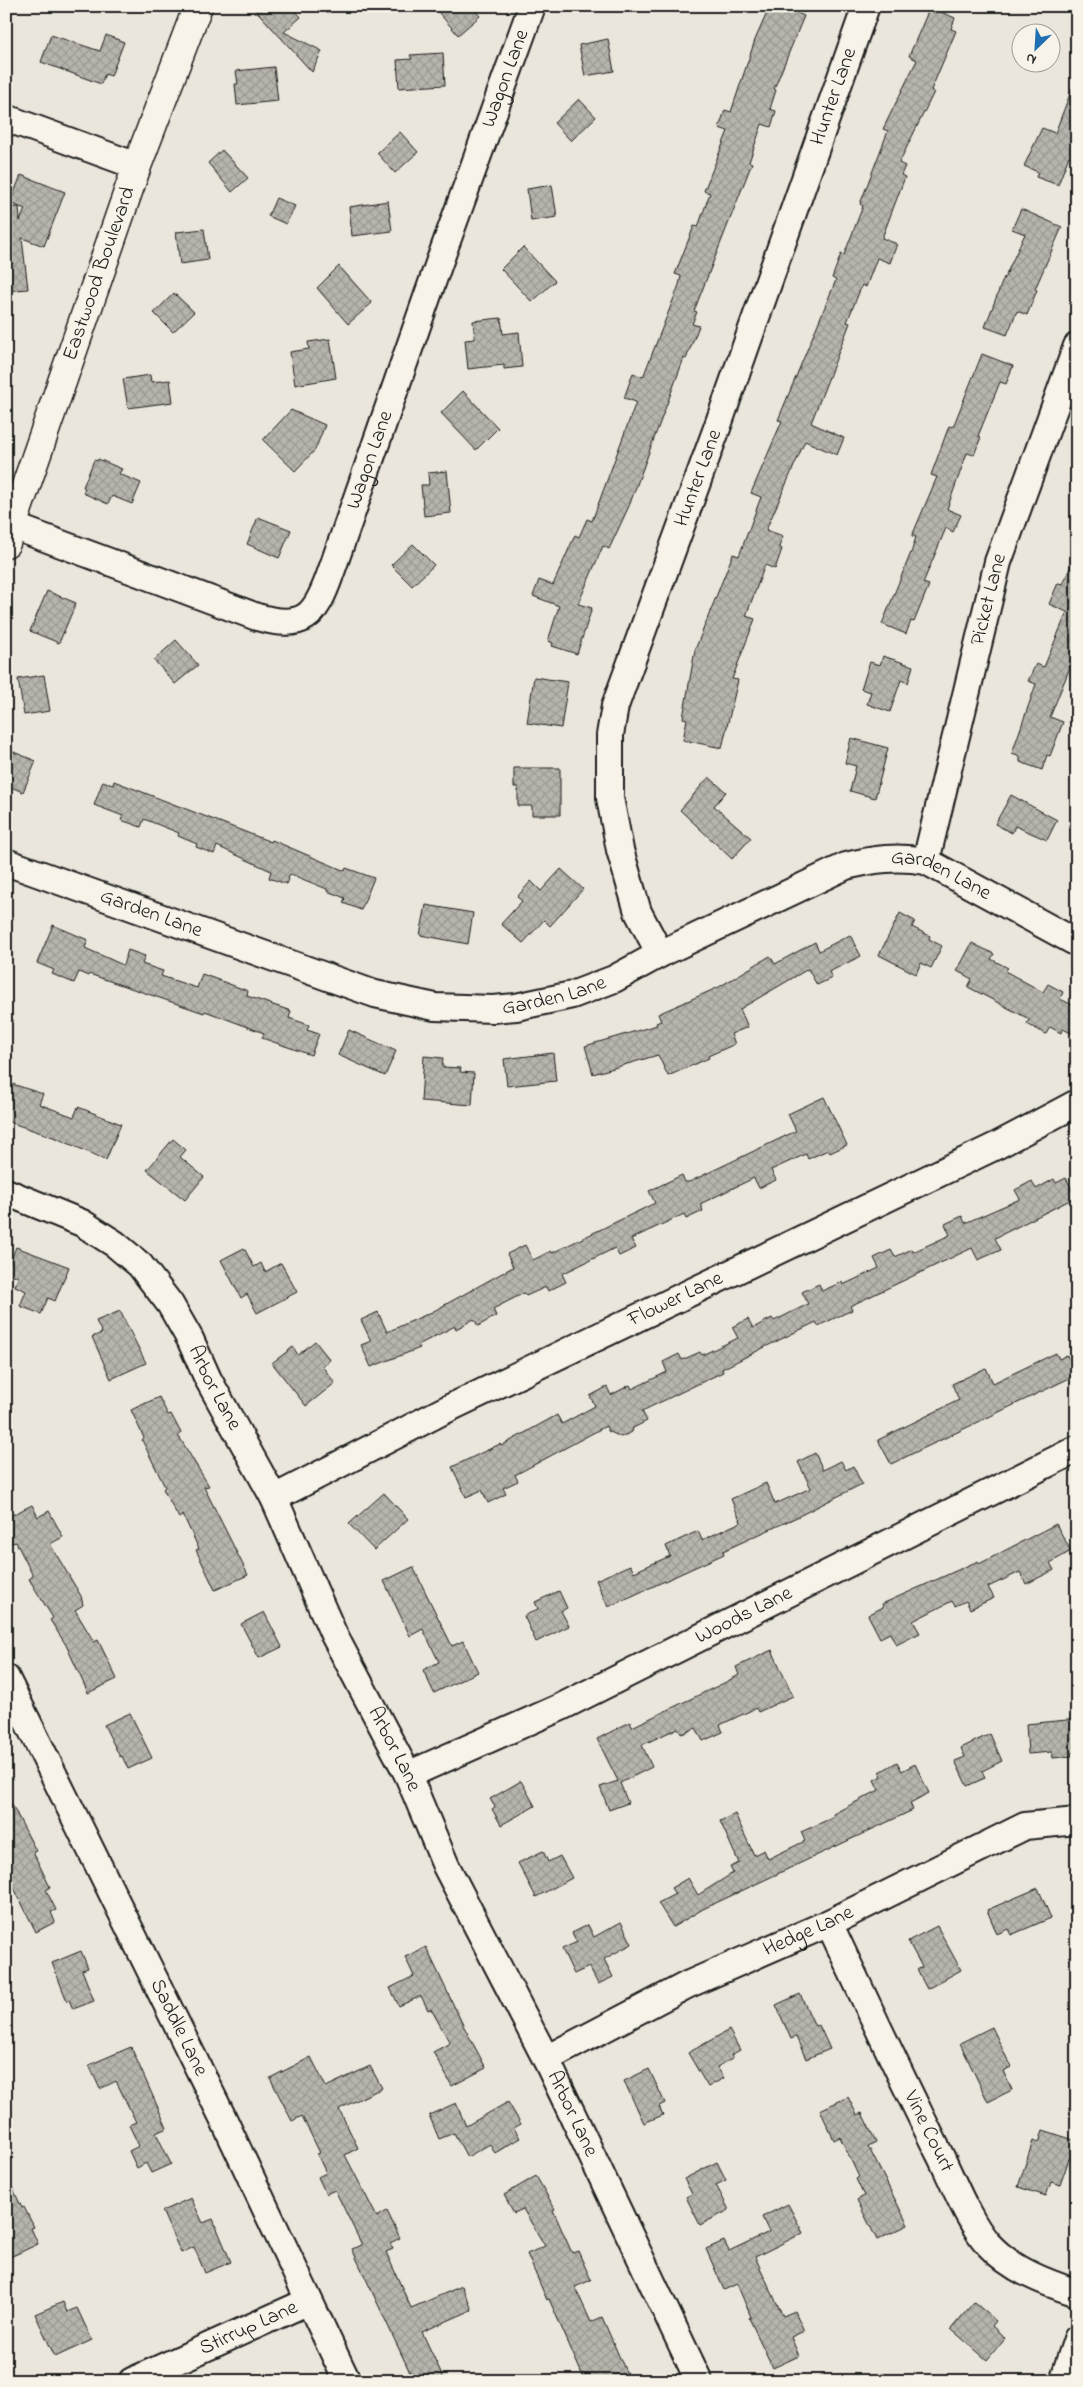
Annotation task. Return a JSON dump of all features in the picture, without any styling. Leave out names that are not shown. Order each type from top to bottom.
[{"type":"street","name":"Eastwood Boulevard","points":[[10,534],[137,166],[198,6]]},
{"type":"street","name":"Wagon Lane","points":[[10,534],[274,622],[289,622],[310,614],[320,602],[330,575],[439,263],[532,6]]},
{"type":"street","name":"Hunter Lane","points":[[660,954],[638,912],[620,850],[610,798],[610,735],[615,706],[717,428],[866,6]]},
{"type":"street","points":[[6,118],[137,166]]},
{"type":"street","name":"Picket Lane","points":[[926,860],[998,562],[1077,346]]},
{"type":"street","name":"Garden Lane","points":[[6,862],[375,994],[435,1006],[493,1009],[516,1007],[572,995],[614,979],[660,954],[846,866],[874,859],[902,857],[926,860],[1077,943]]},
{"type":"street","name":"Flower Lane","points":[[274,1498],[441,1412],[989,1149],[1077,1103]]},
{"type":"street","name":"Arbor Lane","points":[[6,1192],[82,1223],[115,1244],[140,1266],[170,1304],[190,1339],[208,1379],[274,1498],[334,1635],[408,1775],[446,1866],[546,2059],[699,2381]]},
{"type":"street","name":"Woods Lane","points":[[408,1775],[561,1708],[1077,1449]]},
{"type":"street","name":"Saddle Lane","points":[[6,1678],[222,2116],[347,2381]]},
{"type":"street","name":"Hedge Lane","points":[[546,2059],[687,1985],[829,1924],[1026,1826],[1077,1821]]},
{"type":"street","name":"Vine Court","points":[[829,1924],[922,2119],[968,2211],[987,2243],[1022,2272],[1077,2293]]},
{"type":"street","name":"Stirrup Lane","points":[[132,2381],[309,2301]]},
{"type":"street","points":[[1063,2381],[1077,2339]]},
{"type":"building","points":[[252,6],[291,6],[301,17],[284,32],[322,51],[312,72]]},
{"type":"building","points":[[433,6],[471,6],[480,16],[458,35]]},
{"type":"building","points":[[770,6],[781,6],[804,16],[774,89],[776,90],[770,109],[776,111],[771,127],[762,124],[749,162],[752,163],[694,311],[697,312],[692,324],[699,326],[686,359],[684,358],[629,506],[609,549],[603,546],[578,604],[592,608],[577,654],[552,646],[553,643],[548,641],[559,606],[533,596],[539,580],[553,585],[575,535],[579,537],[587,519],[592,521],[636,402],[624,398],[633,373],[643,377],[679,285],[681,276],[675,274],[694,226],[698,227],[710,193],[704,191],[728,131],[719,128],[725,110],[731,112],[755,40]]},
{"type":"building","points":[[930,7],[955,18],[951,29],[956,31],[931,90],[934,92],[899,163],[905,166],[901,175],[905,177],[882,238],[897,244],[890,263],[877,258],[866,287],[862,285],[847,322],[850,323],[811,423],[844,438],[837,455],[805,441],[766,530],[783,536],[779,547],[782,549],[775,569],[765,565],[746,616],[755,619],[732,679],[738,680],[722,748],[683,740],[687,719],[683,718],[695,650],[733,554],[739,556],[761,497],[751,493],[782,421],[778,420],[836,280],[832,278],[841,254],[844,255],[863,206],[860,204],[888,131],[883,129],[917,60],[909,56]]},
{"type":"building","points":[[51,35],[100,51],[106,35],[124,42],[111,76],[105,74],[101,84],[41,62]]},
{"type":"building","points":[[608,39],[614,71],[585,76],[579,45]]},
{"type":"building","points":[[443,53],[445,85],[399,88],[397,60],[412,59],[410,55]]},
{"type":"building","points":[[274,67],[278,101],[237,105],[235,84],[238,84],[236,71]]},
{"type":"building","points":[[1075,81],[1077,81],[1077,159],[1069,156],[1058,185],[1036,177],[1038,172],[1024,166],[1042,128],[1055,133]]},
{"type":"building","points":[[579,99],[596,117],[571,141],[554,123]]},
{"type":"building","points":[[400,132],[418,152],[395,173],[377,153]]},
{"type":"building","points":[[222,150],[248,178],[232,192],[208,163]]},
{"type":"building","points":[[21,175],[65,192],[44,246],[22,238],[28,289],[6,291],[6,208],[19,207],[20,221],[25,209],[10,203]]},
{"type":"building","points":[[552,185],[557,217],[531,221],[527,189]]},
{"type":"building","points":[[276,198],[295,206],[286,224],[268,216]]},
{"type":"building","points":[[388,201],[392,231],[352,236],[349,207]]},
{"type":"building","points":[[1021,209],[1062,227],[1035,289],[1037,290],[1027,315],[1017,311],[1007,335],[985,327],[1004,277],[1025,234],[1012,229]]},
{"type":"building","points":[[204,229],[208,260],[180,264],[176,232]]},
{"type":"building","points":[[523,247],[555,281],[532,302],[501,269]]},
{"type":"building","points":[[339,266],[372,303],[348,324],[317,288]]},
{"type":"building","points":[[174,293],[194,312],[173,332],[154,313]]},
{"type":"building","points":[[501,318],[503,334],[519,332],[522,367],[504,369],[504,365],[468,369],[465,340],[475,339],[473,321]]},
{"type":"building","points":[[330,339],[336,378],[295,385],[290,352],[309,349],[308,342]]},
{"type":"building","points":[[982,354],[1013,366],[1006,384],[1000,382],[978,436],[981,437],[974,455],[967,453],[947,509],[961,515],[953,532],[946,528],[923,583],[929,585],[914,622],[911,621],[906,634],[882,624],[912,550],[916,537],[912,536],[937,477],[931,475],[949,426],[953,427]]},
{"type":"building","points":[[150,375],[151,382],[170,380],[173,402],[128,408],[123,379]]},
{"type":"building","points":[[463,391],[498,428],[476,450],[441,413]]},
{"type":"building","points":[[291,410],[325,425],[315,450],[295,471],[263,440]]},
{"type":"building","points":[[98,459],[122,469],[119,474],[141,483],[132,504],[112,496],[108,504],[83,493],[85,488],[83,487],[94,460],[97,461]]},
{"type":"building","points":[[447,471],[451,513],[424,516],[421,485],[429,485],[428,473]]},
{"type":"building","points":[[258,517],[291,530],[279,558],[247,544]]},
{"type":"building","points":[[413,544],[434,565],[412,586],[391,565]]},
{"type":"building","points":[[1077,552],[1077,650],[1050,717],[1063,722],[1050,756],[1047,755],[1042,770],[1020,762],[1020,756],[1012,753],[1036,684],[1028,681],[1036,664],[1044,667],[1067,612],[1049,604],[1058,583],[1063,584]]},
{"type":"building","points":[[47,591],[76,603],[59,643],[30,631]]},
{"type":"building","points":[[176,640],[198,665],[175,684],[154,660]]},
{"type":"building","points":[[883,656],[913,666],[908,683],[901,680],[890,712],[867,704],[871,692],[861,689],[870,662],[880,665]]},
{"type":"building","points":[[44,675],[50,711],[24,715],[18,679]]},
{"type":"building","points":[[534,677],[568,682],[561,728],[527,723]]},
{"type":"building","points":[[851,738],[888,748],[875,798],[850,791],[856,766],[845,763]]},
{"type":"building","points":[[6,749],[36,761],[23,792],[6,785]]},
{"type":"building","points":[[514,768],[560,768],[560,815],[532,815],[532,806],[518,806],[518,787],[514,787]]},
{"type":"building","points":[[709,777],[726,792],[714,806],[751,838],[732,859],[680,810]]},
{"type":"building","points":[[103,781],[113,785],[114,781],[271,842],[272,840],[345,871],[346,868],[374,878],[361,910],[343,903],[345,898],[290,874],[286,884],[269,878],[271,871],[217,846],[214,854],[196,847],[197,844],[178,836],[179,833],[144,819],[141,827],[121,820],[123,816],[94,805]]},
{"type":"building","points":[[1011,795],[1057,820],[1047,840],[1015,826],[1012,833],[995,824]]},
{"type":"building","points":[[561,869],[583,889],[550,926],[544,920],[523,943],[501,924],[522,901],[517,897],[531,881],[541,891]]},
{"type":"building","points":[[426,905],[473,913],[468,944],[420,935]]},
{"type":"building","points":[[900,913],[915,921],[912,927],[930,936],[929,939],[942,946],[931,968],[921,963],[916,974],[879,955]]},
{"type":"building","points":[[53,925],[88,940],[85,948],[123,965],[128,950],[145,956],[142,964],[163,971],[161,976],[197,988],[202,974],[248,991],[247,996],[291,1011],[289,1018],[309,1025],[307,1030],[319,1034],[311,1055],[262,1038],[264,1033],[205,1011],[204,1013],[89,974],[88,976],[79,972],[74,983],[52,974],[54,970],[37,963]]},
{"type":"building","points":[[850,935],[861,956],[829,972],[832,978],[817,985],[808,969],[740,1009],[748,1027],[731,1034],[735,1044],[668,1076],[658,1055],[593,1074],[585,1046],[657,1025],[656,1023],[661,1021],[658,1014],[719,987],[770,956],[775,964],[815,942],[819,951]]},
{"type":"building","points":[[972,943],[994,954],[991,959],[1008,968],[1005,971],[1043,992],[1048,984],[1063,992],[1060,999],[1077,1007],[1077,1036],[1063,1029],[1061,1033],[1050,1027],[1046,1034],[1027,1024],[1029,1019],[968,987],[972,979],[957,971]]},
{"type":"building","points":[[349,1030],[396,1051],[385,1076],[338,1055]]},
{"type":"building","points":[[553,1053],[556,1081],[507,1086],[504,1059]]},
{"type":"building","points":[[424,1056],[443,1058],[442,1067],[461,1068],[460,1072],[474,1073],[472,1105],[421,1101]]},
{"type":"building","points":[[6,1082],[43,1094],[39,1104],[74,1117],[78,1107],[121,1124],[106,1160],[56,1138],[6,1121]]},
{"type":"building","points":[[824,1097],[847,1145],[830,1153],[828,1150],[808,1159],[806,1154],[771,1170],[776,1180],[759,1188],[754,1178],[700,1204],[703,1211],[686,1219],[684,1214],[631,1239],[636,1248],[619,1256],[615,1248],[562,1274],[566,1282],[548,1291],[546,1287],[526,1296],[524,1293],[493,1309],[496,1316],[478,1326],[474,1319],[456,1329],[455,1326],[418,1345],[420,1348],[371,1367],[361,1345],[371,1341],[361,1320],[378,1312],[387,1332],[432,1312],[513,1267],[507,1254],[525,1245],[533,1260],[551,1251],[552,1253],[655,1203],[649,1191],[682,1175],[685,1182],[689,1182],[796,1131],[788,1114]]},
{"type":"building","points":[[173,1139],[186,1150],[180,1157],[204,1177],[185,1200],[147,1170]]},
{"type":"building","points":[[1066,1178],[1076,1197],[995,1238],[1001,1250],[978,1260],[972,1248],[850,1306],[852,1310],[818,1326],[816,1322],[767,1346],[722,1369],[723,1372],[642,1411],[647,1421],[633,1428],[632,1432],[621,1437],[608,1431],[606,1426],[515,1475],[518,1481],[503,1488],[506,1494],[488,1503],[482,1490],[466,1497],[452,1467],[500,1444],[501,1446],[557,1415],[562,1424],[595,1406],[590,1396],[607,1387],[611,1395],[630,1385],[632,1389],[667,1372],[663,1362],[679,1354],[682,1360],[700,1352],[702,1355],[738,1338],[732,1327],[748,1319],[753,1328],[772,1318],[774,1321],[808,1304],[802,1292],[819,1284],[822,1291],[842,1282],[843,1285],[879,1268],[874,1258],[891,1250],[895,1257],[912,1249],[913,1252],[950,1235],[945,1224],[962,1216],[965,1223],[1020,1199],[1015,1190],[1032,1181],[1036,1189],[1054,1179],[1056,1183]]},
{"type":"building","points":[[16,1247],[69,1267],[55,1301],[48,1298],[41,1314],[20,1306],[26,1291],[15,1286],[18,1277],[6,1272]]},
{"type":"building","points":[[244,1248],[254,1267],[261,1263],[265,1272],[281,1263],[297,1292],[257,1313],[247,1294],[241,1298],[221,1260]]},
{"type":"building","points":[[120,1311],[146,1363],[111,1379],[92,1337],[102,1333],[96,1321]]},
{"type":"building","points":[[315,1341],[330,1360],[322,1366],[335,1383],[306,1406],[272,1363],[293,1347],[298,1355]]},
{"type":"building","points":[[1056,1353],[1059,1359],[1067,1355],[1076,1375],[891,1464],[878,1440],[959,1400],[952,1384],[986,1368],[993,1383]]},
{"type":"building","points":[[159,1397],[168,1415],[171,1414],[181,1433],[178,1435],[209,1486],[204,1487],[248,1575],[215,1590],[196,1550],[199,1549],[183,1515],[179,1518],[163,1489],[165,1487],[142,1440],[144,1438],[131,1410]]},
{"type":"building","points":[[815,1453],[823,1470],[841,1461],[846,1470],[853,1466],[862,1484],[797,1517],[723,1551],[724,1554],[608,1607],[596,1580],[630,1565],[634,1572],[670,1556],[666,1546],[698,1531],[702,1540],[741,1522],[731,1499],[766,1483],[775,1504],[811,1488],[798,1462]]},
{"type":"building","points":[[384,1493],[408,1519],[374,1550],[349,1524]]},
{"type":"building","points":[[32,1505],[38,1517],[49,1511],[63,1537],[50,1544],[81,1596],[83,1605],[75,1610],[94,1642],[98,1640],[117,1679],[88,1693],[66,1645],[50,1620],[53,1618],[29,1579],[33,1576],[16,1542],[12,1543],[6,1532],[6,1518]]},
{"type":"building","points":[[1056,1524],[1071,1551],[1050,1563],[1054,1570],[1026,1584],[1020,1572],[988,1587],[994,1598],[970,1609],[966,1601],[955,1606],[952,1601],[913,1621],[920,1633],[896,1645],[890,1633],[880,1638],[868,1615],[883,1607],[882,1604],[978,1561],[979,1564]]},
{"type":"building","points":[[413,1567],[452,1646],[463,1641],[478,1672],[434,1693],[423,1670],[439,1662],[423,1629],[410,1636],[384,1581]]},
{"type":"building","points":[[559,1591],[567,1608],[561,1611],[569,1626],[536,1642],[524,1616],[538,1609],[535,1602]]},
{"type":"building","points":[[264,1612],[282,1647],[259,1658],[241,1624]]},
{"type":"building","points":[[772,1650],[793,1696],[758,1712],[756,1708],[720,1725],[723,1732],[703,1741],[696,1728],[682,1734],[678,1728],[642,1745],[652,1767],[620,1783],[628,1803],[609,1810],[600,1787],[618,1781],[597,1739],[630,1722],[632,1727],[726,1682],[739,1675],[736,1667]]},
{"type":"building","points":[[130,1713],[152,1758],[128,1769],[104,1725]]},
{"type":"building","points":[[1077,1719],[1077,1752],[1071,1753],[1072,1756],[1053,1758],[1052,1752],[1028,1754],[1026,1724]]},
{"type":"building","points":[[990,1734],[1002,1761],[982,1771],[985,1778],[967,1786],[955,1761],[965,1757],[961,1748]]},
{"type":"building","points":[[897,1762],[902,1771],[915,1764],[929,1793],[910,1803],[913,1810],[703,1909],[673,1927],[658,1903],[675,1894],[671,1888],[688,1878],[698,1895],[733,1873],[730,1867],[739,1863],[720,1821],[735,1814],[754,1855],[764,1850],[768,1859],[805,1841],[801,1832],[834,1817],[833,1814],[879,1790],[874,1780],[882,1776],[880,1772]]},
{"type":"building","points":[[521,1781],[535,1806],[501,1825],[492,1809],[495,1807],[490,1799]]},
{"type":"building","points":[[6,1793],[36,1851],[33,1852],[50,1887],[46,1890],[56,1910],[51,1912],[55,1922],[36,1932],[6,1872]]},
{"type":"building","points":[[543,1851],[548,1862],[560,1856],[572,1878],[536,1897],[518,1863]]},
{"type":"building","points":[[1038,1888],[1051,1918],[1011,1935],[1008,1929],[997,1934],[987,1910]]},
{"type":"building","points":[[621,1922],[632,1944],[604,1959],[613,1977],[598,1984],[589,1967],[574,1974],[562,1949],[577,1942],[572,1933],[588,1925],[594,1937]]},
{"type":"building","points":[[937,1926],[961,1970],[927,1989],[917,1970],[922,1967],[908,1941]]},
{"type":"building","points":[[426,1947],[463,2025],[486,2068],[452,2086],[433,2052],[450,2043],[431,2009],[428,2010],[421,1996],[399,2006],[390,1988],[414,1976],[405,1957]]},
{"type":"building","points":[[81,1951],[88,1968],[82,1970],[94,2001],[73,2009],[69,2000],[67,2001],[52,1963]]},
{"type":"building","points":[[800,1994],[815,2026],[819,2025],[830,2049],[806,2059],[796,2037],[791,2039],[776,2005]]},
{"type":"building","points":[[992,2027],[1011,2067],[1003,2071],[1012,2090],[988,2102],[960,2043]]},
{"type":"building","points":[[729,2030],[740,2050],[731,2055],[733,2058],[717,2067],[724,2078],[708,2087],[688,2053]]},
{"type":"building","points":[[131,2047],[167,2128],[156,2133],[171,2164],[151,2173],[146,2163],[137,2168],[129,2151],[139,2146],[129,2125],[136,2122],[116,2081],[100,2089],[89,2065]]},
{"type":"building","points":[[311,2057],[326,2087],[370,2066],[382,2088],[339,2109],[358,2148],[345,2155],[377,2217],[387,2211],[400,2238],[390,2243],[393,2249],[386,2252],[411,2308],[462,2286],[472,2310],[422,2332],[445,2381],[414,2381],[352,2249],[362,2245],[335,2190],[326,2194],[318,2177],[326,2173],[317,2154],[320,2153],[302,2116],[292,2121],[270,2078]]},
{"type":"building","points":[[649,2069],[665,2103],[659,2106],[663,2115],[644,2123],[624,2081]]},
{"type":"building","points":[[848,2097],[857,2115],[862,2113],[876,2142],[868,2146],[908,2225],[877,2240],[857,2200],[864,2196],[856,2179],[859,2177],[840,2137],[834,2140],[820,2110]]},
{"type":"building","points":[[508,2102],[521,2124],[514,2128],[520,2138],[495,2153],[490,2144],[467,2157],[454,2133],[439,2139],[429,2115],[456,2103],[466,2126]]},
{"type":"building","points":[[1043,2130],[1077,2141],[1077,2162],[1069,2159],[1060,2185],[1051,2182],[1046,2196],[1018,2187],[1033,2141],[1039,2143]]},
{"type":"building","points":[[717,2162],[726,2180],[716,2185],[729,2210],[700,2225],[686,2197],[692,2194],[684,2179]]},
{"type":"building","points":[[6,2174],[22,2208],[24,2207],[34,2227],[31,2228],[38,2244],[6,2259]]},
{"type":"building","points":[[536,2176],[555,2209],[553,2210],[572,2253],[578,2251],[591,2280],[575,2287],[591,2322],[602,2317],[630,2381],[585,2381],[549,2299],[547,2300],[527,2254],[545,2246],[523,2209],[514,2213],[504,2195]]},
{"type":"building","points":[[191,2198],[203,2223],[213,2219],[231,2262],[205,2273],[194,2247],[181,2253],[162,2211]]},
{"type":"building","points":[[788,2204],[803,2233],[755,2257],[783,2316],[795,2311],[804,2331],[791,2337],[799,2356],[773,2368],[749,2318],[751,2317],[737,2284],[724,2290],[706,2249],[724,2241],[729,2251],[769,2232],[762,2217]]},
{"type":"building","points":[[63,2302],[67,2312],[77,2308],[92,2340],[55,2357],[35,2314]]},
{"type":"building","points":[[974,2302],[996,2321],[992,2326],[1005,2338],[987,2360],[951,2329]]}]
